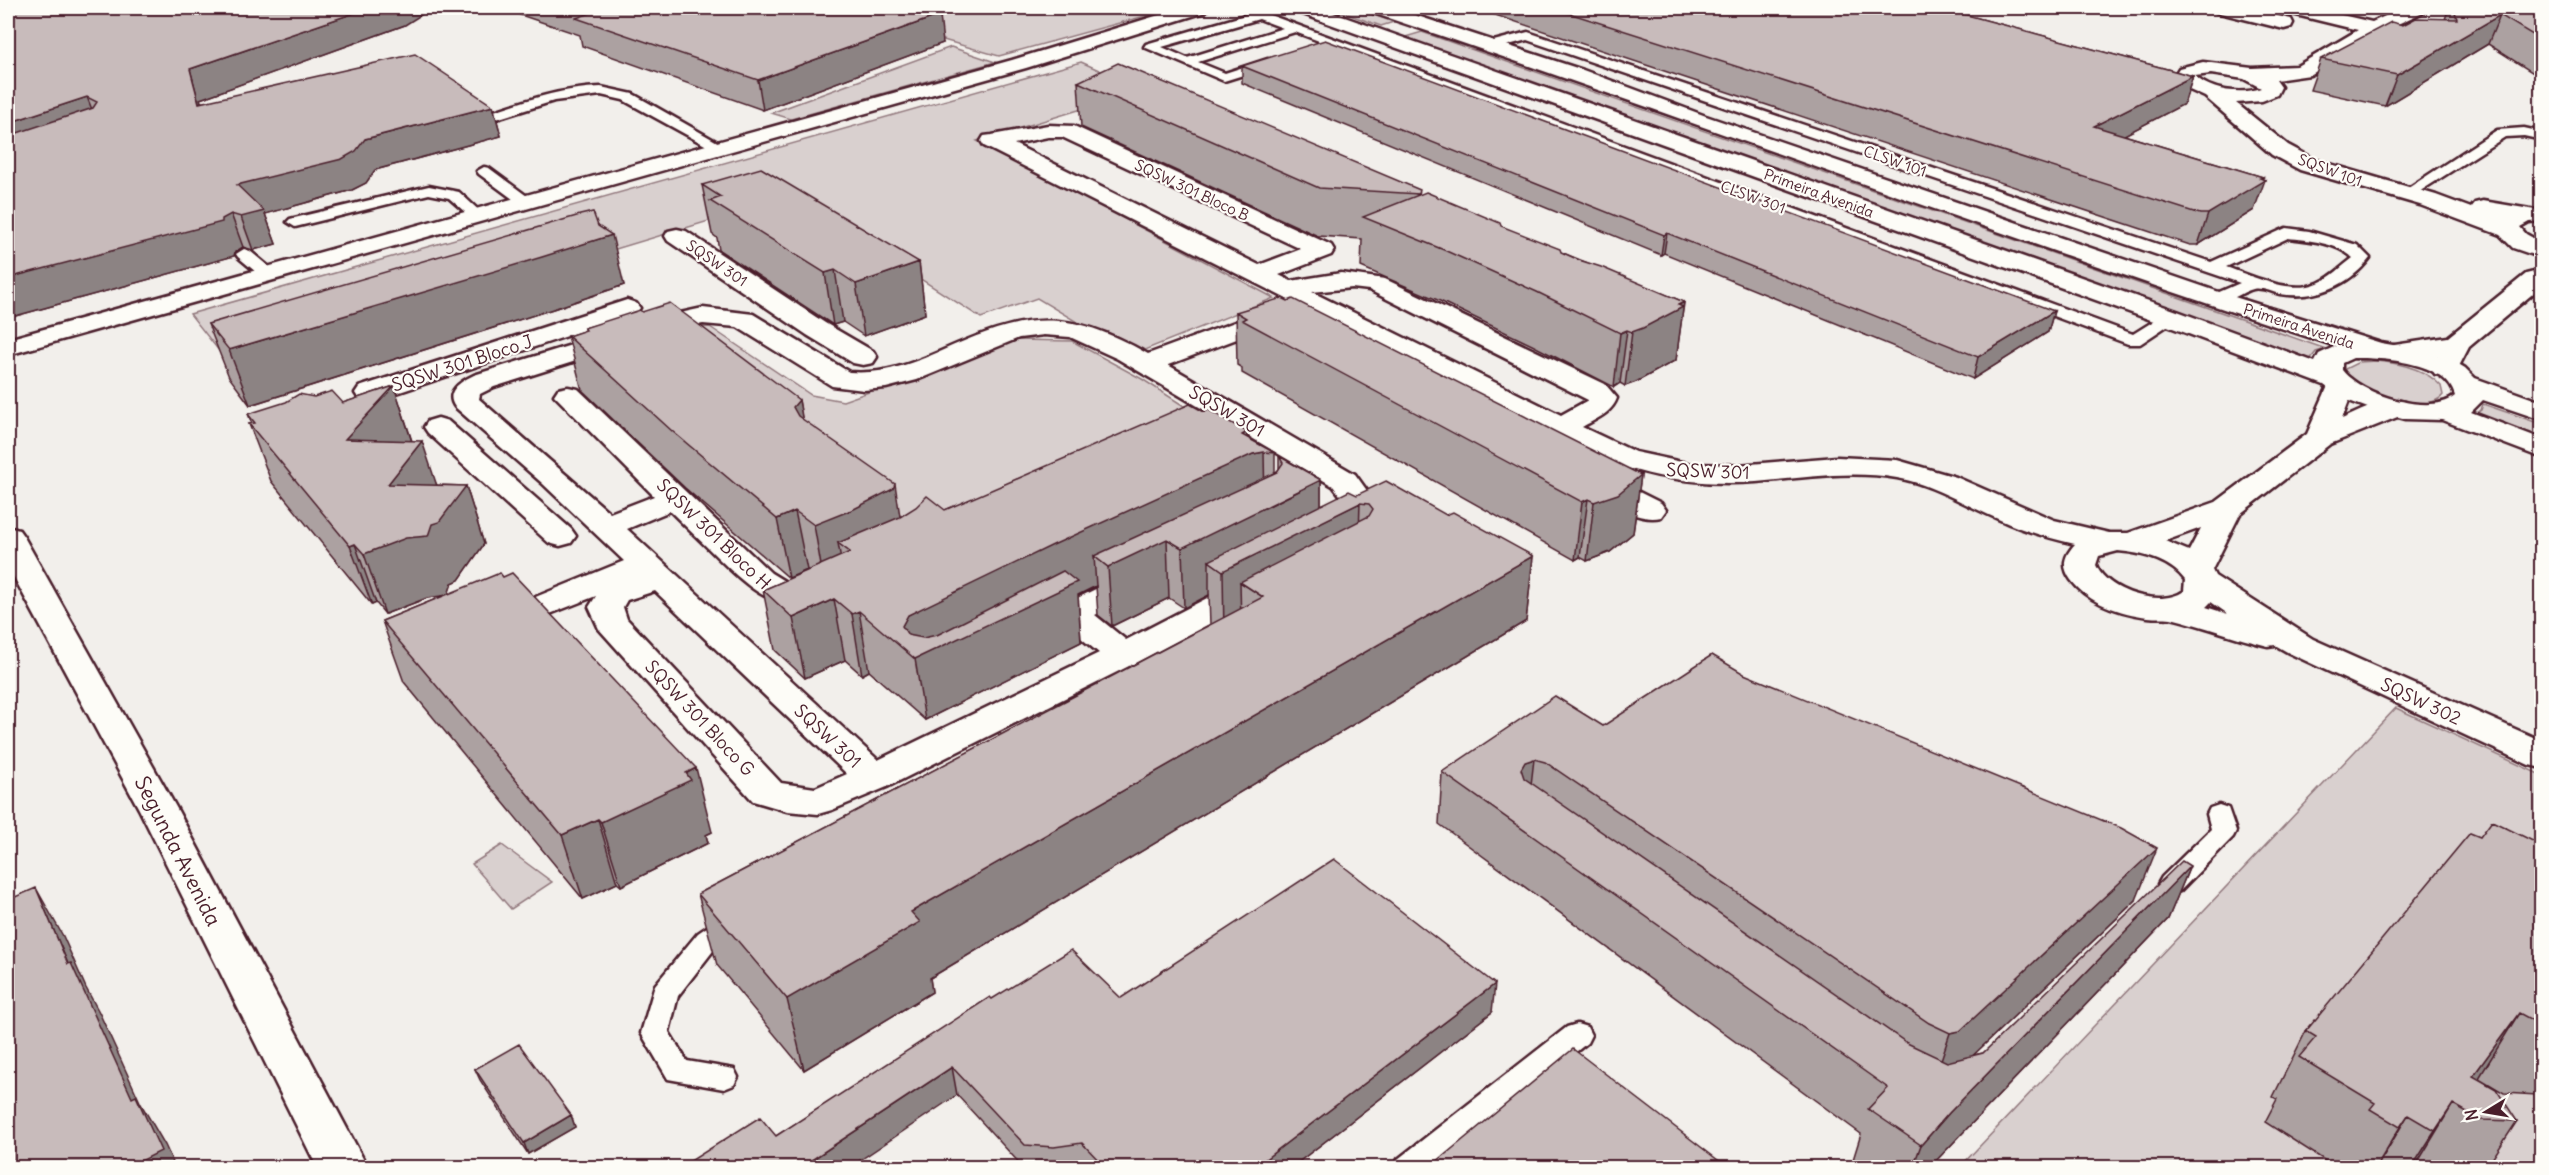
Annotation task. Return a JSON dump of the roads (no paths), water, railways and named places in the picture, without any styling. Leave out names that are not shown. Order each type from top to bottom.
[{"type":"street","points":[[8,347],[1019,64],[1199,8]]},
{"type":"street","name":"Primeira Avenida","points":[[1376,8],[1494,45],[1699,120],[2216,299],[2372,349]]},
{"type":"street","points":[[2222,8],[2374,28]]},
{"type":"street","points":[[2247,107],[2271,87],[2374,28],[2417,8]]},
{"type":"street","name":"Primeira Avenida","points":[[1300,18],[1371,32],[2171,318],[2337,382],[2364,398],[2395,408],[2446,412]]},
{"type":"street","points":[[1371,32],[1399,30],[1416,22]]},
{"type":"street","name":"SQSW 101","points":[[2247,73],[2211,68],[2163,76],[2247,107],[2280,150],[2308,165],[2417,197],[2510,232],[2520,241],[2541,251]]},
{"type":"street","points":[[2186,72],[2184,76],[2186,81],[2208,91]]},
{"type":"street","points":[[2247,73],[2300,72]]},
{"type":"street","points":[[2247,73],[2267,82],[2271,87]]},
{"type":"street","name":"SQSW 301 Bloco B","points":[[992,141],[1048,131],[1066,131],[1322,250],[1256,275]]},
{"type":"street","name":"SQSW 301","points":[[992,141],[1563,427],[1597,448],[1629,462],[1666,471],[1737,474],[1841,465],[1897,470],[1933,477],[2025,520],[2079,560]]},
{"type":"street","name":"SQSW 101","points":[[2417,197],[2538,216]]},
{"type":"street","points":[[2320,438],[2337,382],[2327,369],[2329,360],[2345,352],[2372,349],[2398,352],[2457,343],[2538,278],[2508,226],[2512,221],[2538,216]]},
{"type":"street","name":"SQSW 301","points":[[677,236],[816,329],[863,357]]},
{"type":"street","points":[[1286,290],[1333,279],[1376,284],[1595,390],[1603,398],[1601,404],[1563,427]]},
{"type":"street","points":[[1146,364],[1311,302]]},
{"type":"street","name":"SQSW 301 Bloco J","points":[[369,393],[567,341],[627,308]]},
{"type":"street","name":"SQSW 301","points":[[1277,575],[1123,655],[884,789],[606,526],[465,401],[465,394],[470,388],[567,341],[703,316],[744,320],[776,337],[842,380],[860,383],[898,376],[1011,332],[1055,327],[1077,331],[1096,338],[1146,364],[1344,480],[1358,500],[1356,518],[1349,538],[1328,548]]},
{"type":"street","points":[[776,337],[816,329]]},
{"type":"street","points":[[2446,412],[2458,409],[2470,398],[2470,391],[2455,376],[2457,343]]},
{"type":"street","points":[[2398,352],[2541,412]]},
{"type":"street","points":[[1438,399],[1469,380]]},
{"type":"street","name":"SQSW 301 Bloco H","points":[[568,395],[759,580],[775,592],[797,598],[840,591]]},
{"type":"street","points":[[2079,560],[2087,548],[2119,542],[2227,509],[2320,438],[2395,408]]},
{"type":"street","points":[[2446,412],[2541,449]]},
{"type":"street","points":[[438,427],[560,536]]},
{"type":"street","points":[[1576,471],[1650,510]]},
{"type":"street","points":[[510,493],[553,477]]},
{"type":"street","points":[[606,526],[676,498]]},
{"type":"street","points":[[2169,608],[2184,605],[2195,599],[2202,591],[2198,576],[2227,509]]},
{"type":"street","name":"SQSW 301","points":[[2025,520],[2169,552],[2198,576]]},
{"type":"street","name":"Segunda Avenida","points":[[8,537],[158,809],[330,1145],[344,1167]]},
{"type":"street","name":"SQSW 302","points":[[2079,560],[2087,579],[2115,597],[2152,607],[2169,608],[2301,646],[2541,756]]},
{"type":"street","points":[[1011,644],[1168,567]]},
{"type":"street","points":[[468,636],[653,571]]},
{"type":"street","name":"SQSW 301 Bloco G","points":[[653,571],[614,593],[606,607],[611,622],[767,792],[787,798],[818,801],[884,789]]},
{"type":"street","name":"SQSW 302","points":[[2198,576],[2301,646]]},
{"type":"street","points":[[1071,613],[1123,655]]},
{"type":"lane","points":[[1278,59],[1224,77],[1150,48],[1259,15],[1300,18],[1332,42]]},
{"type":"lane","points":[[1186,62],[1300,18]]},
{"type":"lane","name":"CLSW 101","points":[[1494,45],[1528,36],[2212,268],[2255,282],[2297,290],[2323,288],[2362,258],[2352,248],[2309,236],[2286,233],[2212,268]]},
{"type":"lane","points":[[1310,49],[1332,42]]},
{"type":"lane","name":"CLSW 301","points":[[1332,42],[2134,340],[2171,318]]},
{"type":"lane","points":[[487,118],[545,100],[581,92],[603,91],[633,99],[688,132],[722,148]]},
{"type":"lane","points":[[2417,197],[2502,133],[2515,131],[2541,136]]},
{"type":"lane","points":[[484,171],[526,202]]},
{"type":"lane","points":[[295,222],[429,190],[439,190],[454,195],[478,216]]},
{"type":"lane","points":[[244,254],[268,274]]},
{"type":"lane","points":[[2216,299],[2255,282]]},
{"type":"lane","points":[[2154,901],[2224,831],[2219,814]]},
{"type":"lane","points":[[724,1077],[678,1071],[655,1033],[665,993],[707,940],[753,909]]},
{"type":"lane","points":[[1408,1167],[1577,1035]]}]
